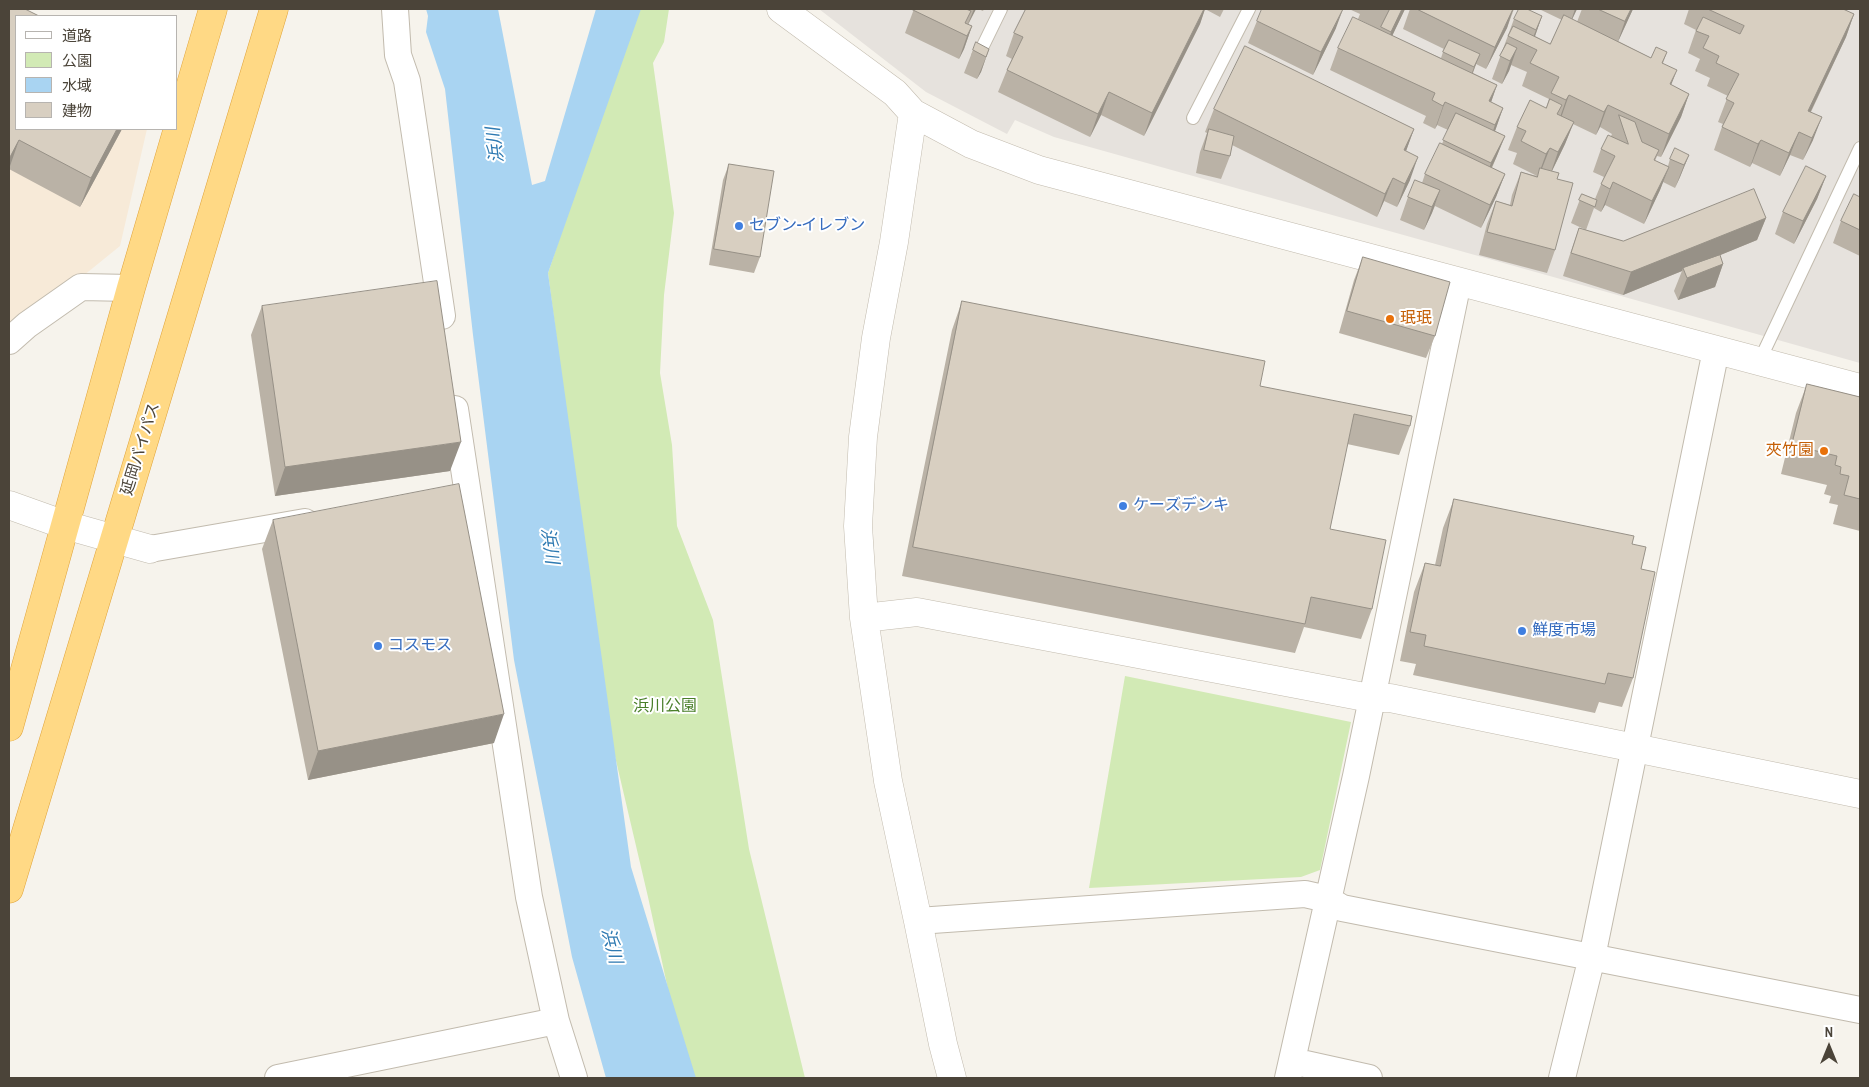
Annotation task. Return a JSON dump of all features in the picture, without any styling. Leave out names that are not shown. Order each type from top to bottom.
[{"type":"highway","points":[[178,127],[213,9]]},
{"type":"highway","name":"延岡バイパス","points":[[9,888],[274,9]]},
{"type":"highway","points":[[9,726],[130,288],[177,130]]},
{"type":"street","points":[[395,9],[398,55],[407,80],[444,336]]},
{"type":"street","points":[[781,9],[895,93],[913,112],[970,144],[1039,170],[1860,388]]},
{"type":"street","points":[[913,112],[894,242],[876,338],[863,437],[858,526],[864,618],[888,781],[943,1044],[952,1078]]},
{"type":"street","points":[[1368,1078],[1290,1070],[1356,776],[1370,698],[1458,282]]},
{"type":"street","points":[[9,341],[80,287],[130,288]]},
{"type":"street","points":[[1562,1078],[1592,958],[1716,350]]},
{"type":"street","points":[[452,386],[458,495],[529,897],[556,1021],[574,1078]]},
{"type":"street","points":[[9,505],[65,525],[150,549],[333,517]]},
{"type":"street","points":[[864,618],[917,612],[1370,698],[1390,698],[1860,794]]},
{"type":"street","points":[[918,921],[1305,894],[1327,899],[1342,908],[1860,1010]]},
{"type":"street","points":[[278,1078],[556,1021]]},
{"type":"lane","points":[[978,56],[1001,9]]},
{"type":"lane","points":[[1193,118],[1249,9]]},
{"type":"lane","points":[[1759,362],[1860,148]]},
{"type":"shaded area","points":[[819,9],[1860,9],[1860,363],[1054,137],[1015,120],[1007,134],[926,92]]},
{"type":"shaded area","points":[[9,16],[15,130],[147,130],[120,246],[9,336]]},
{"type":"green space","name":"浜川公園","points":[[637,9],[669,9],[664,42],[653,63],[674,213],[664,295],[660,373],[672,445],[677,526],[713,620],[749,849],[805,1078],[693,1078],[669,994],[606,718],[548,273]]},
{"type":"green space","points":[[1125,676],[1351,722],[1320,870],[1301,877],[1089,888]]},
{"type":"water","name":"浜川","points":[[426,9],[498,9],[532,185],[545,181],[596,9],[641,9],[548,273],[631,867],[696,1078],[606,1078],[572,957],[514,660],[473,335],[445,89],[426,32],[428,16]]},
{"type":"building","points":[[9,9],[25,9],[37,15],[15,15],[15,130],[116,130],[91,178],[19,140],[9,159]]},
{"type":"building","points":[[914,9],[966,9],[971,11],[965,23],[972,26],[967,36]]},
{"type":"building","points":[[1026,9],[1204,9],[1152,113],[1109,92],[1098,114],[1007,70],[1023,37],[1014,33]]},
{"type":"building","points":[[1262,9],[1343,9],[1321,52],[1257,21]]},
{"type":"building","points":[[1390,9],[1402,9],[1391,32],[1381,27]]},
{"type":"building","points":[[1417,9],[1513,9],[1495,47]]},
{"type":"building","points":[[1519,9],[1527,9],[1542,16],[1536,30],[1514,19]]},
{"type":"building","points":[[1598,9],[1631,9],[1625,21]]},
{"type":"building","points":[[1708,9],[1843,9],[1854,14],[1808,111],[1822,117],[1812,138],[1799,132],[1789,153],[1761,140],[1758,144],[1722,127],[1734,103],[1726,99],[1739,74],[1716,63],[1719,56],[1703,48],[1709,36],[1696,31],[1703,17],[1740,34],[1744,26]]},
{"type":"building","points":[[1564,15],[1651,58],[1656,47],[1667,52],[1662,63],[1677,70],[1670,84],[1689,94],[1669,134],[1608,105],[1604,112],[1569,95],[1566,100],[1551,93],[1559,77],[1530,63],[1537,50],[1508,36],[1513,26],[1550,44]]},
{"type":"building","points":[[1353,17],[1497,85],[1489,101],[1503,108],[1495,125],[1445,102],[1443,106],[1432,100],[1435,93],[1338,48]]},
{"type":"building","points":[[1449,40],[1480,54],[1474,67],[1443,52]]},
{"type":"building","points":[[976,42],[989,49],[986,57],[973,50]]},
{"type":"building","points":[[1507,43],[1517,48],[1510,61],[1500,56]]},
{"type":"building","points":[[1245,46],[1414,129],[1404,150],[1418,157],[1405,184],[1393,178],[1385,194],[1214,109]]},
{"type":"building","points":[[1550,99],[1562,105],[1557,114],[1574,122],[1558,152],[1550,148],[1546,154],[1521,141],[1526,131],[1517,127],[1530,100],[1546,108]]},
{"type":"building","points":[[1456,113],[1505,136],[1491,163],[1443,140]]},
{"type":"building","points":[[1619,115],[1635,122],[1642,142],[1659,150],[1654,160],[1669,167],[1652,201],[1613,182],[1610,189],[1601,184],[1615,156],[1601,149],[1608,135],[1628,144]]},
{"type":"building","points":[[1209,129],[1234,136],[1230,156],[1204,150]]},
{"type":"building","points":[[1440,143],[1505,174],[1490,205],[1425,174]]},
{"type":"building","points":[[1675,148],[1689,155],[1684,165],[1670,159]]},
{"type":"building","name":"セブン-イレブン","points":[[729,164],[774,171],[760,257],[714,249]]},
{"type":"building","points":[[1806,166],[1826,176],[1803,221],[1783,212]]},
{"type":"building","points":[[1540,168],[1559,173],[1557,179],[1573,183],[1555,250],[1487,232],[1496,201],[1512,206],[1521,172],[1537,177]]},
{"type":"building","points":[[1415,180],[1440,190],[1432,207],[1408,197]]},
{"type":"building","points":[[1754,189],[1766,218],[1631,272],[1571,253],[1579,228],[1623,241]]},
{"type":"building","points":[[1582,194],[1597,200],[1595,207],[1579,200]]},
{"type":"building","points":[[1854,194],[1860,197],[1860,230],[1841,221]]},
{"type":"building","points":[[1720,255],[1723,264],[1687,278],[1683,268]]},
{"type":"building","points":[[1363,257],[1450,282],[1435,336],[1347,311]]},
{"type":"building","points":[[437,281],[461,442],[285,467],[262,306]]},
{"type":"building","name":"ケーズデンキ","points":[[962,301],[1265,361],[1260,386],[1412,416],[1410,426],[1354,414],[1330,529],[1386,540],[1372,609],[1311,597],[1305,624],[913,547]]},
{"type":"building","points":[[1807,384],[1860,397],[1860,499],[1844,495],[1849,476],[1840,474],[1841,467],[1835,465],[1837,456],[1792,445]]},
{"type":"building","name":"コスモス","points":[[459,484],[504,714],[318,751],[273,520]]},
{"type":"building","name":"鮮度市場","points":[[1454,499],[1634,536],[1632,544],[1646,547],[1641,569],[1655,572],[1633,678],[1608,673],[1605,684],[1424,646],[1426,635],[1410,632],[1425,563],[1440,566]]},
{"type":"place","name":"セブン-イレブン","points":[[739,226]]},
{"type":"place","name":"珉珉","points":[[1390,319]]},
{"type":"place","name":"夾竹園","points":[[1824,451]]},
{"type":"place","name":"ケーズデンキ","points":[[1123,506]]},
{"type":"place","name":"鮮度市場","points":[[1522,631]]},
{"type":"place","name":"コスモス","points":[[378,646]]}]
